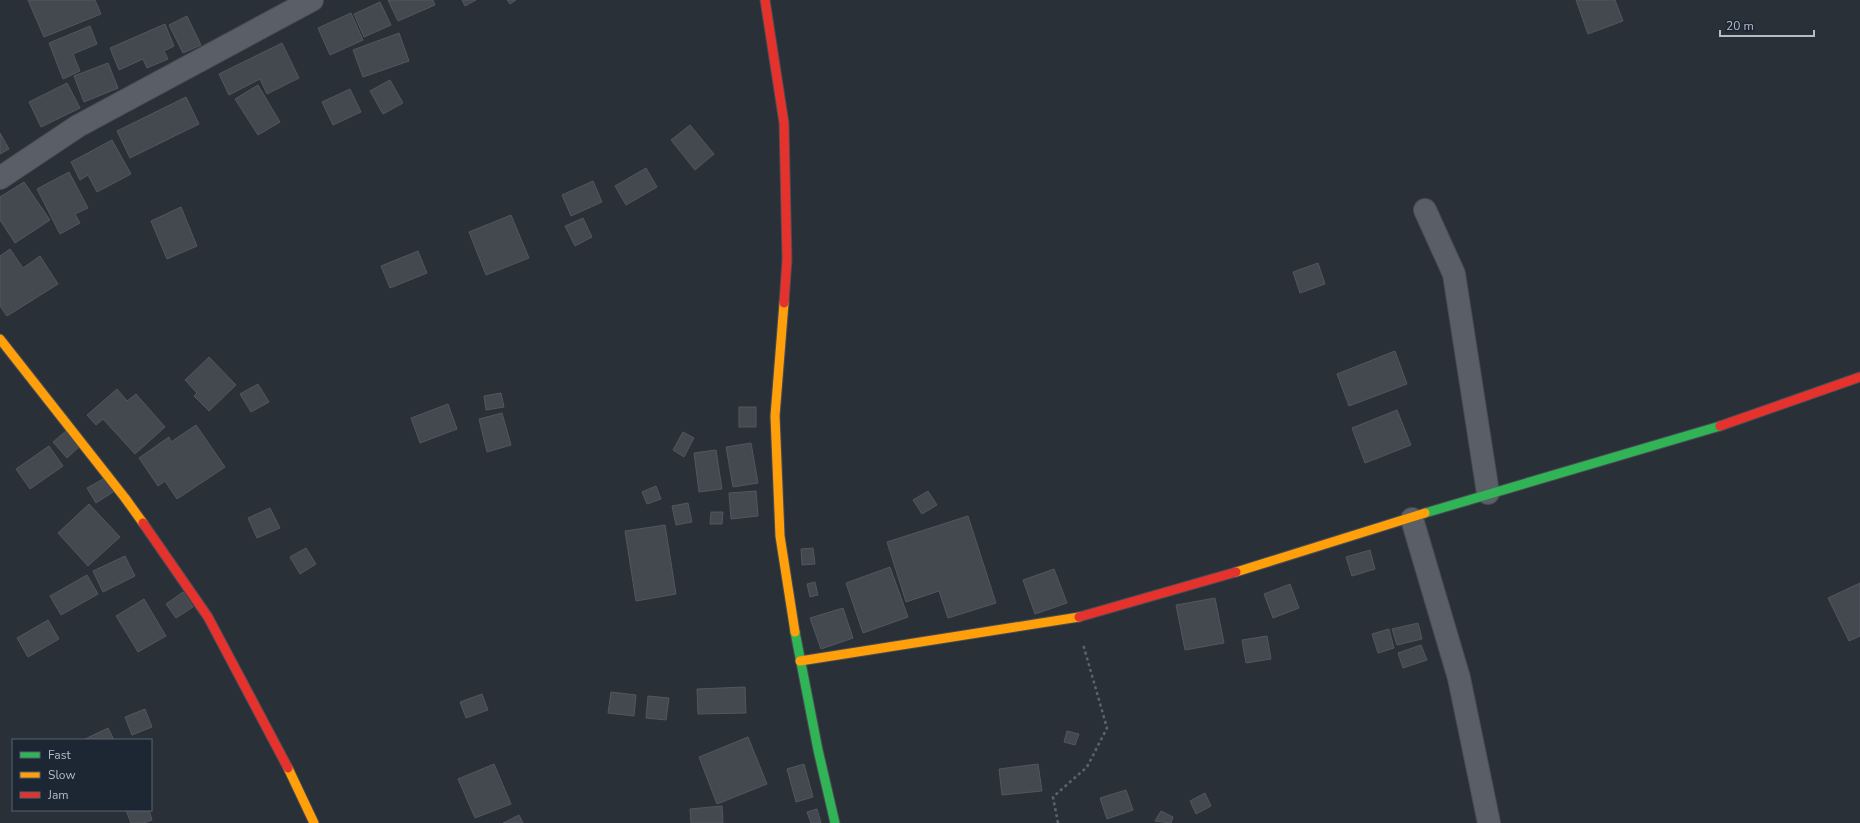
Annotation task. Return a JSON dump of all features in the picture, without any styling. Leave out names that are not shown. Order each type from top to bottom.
[{"type":"street","points":[[0,178],[78,126],[312,0]]},
{"type":"street","points":[[765,0],[784,123],[787,260],[775,416],[780,536],[800,661],[818,750],[835,823]]},
{"type":"street","points":[[1425,210],[1454,274],[1488,493]]},
{"type":"street","points":[[0,339],[125,498],[208,617],[280,748],[314,823]]},
{"type":"street","points":[[800,661],[1076,618],[1247,569],[1412,519],[1488,493],[1699,433],[1860,377]]},
{"type":"street","points":[[1412,519],[1459,678],[1489,823]]},
{"type":"path","points":[[1058,823],[1053,797],[1087,767],[1106,728],[1076,618]]},
{"type":"building","points":[[28,0],[95,0],[101,14],[44,37]]},
{"type":"building","points":[[388,0],[433,0],[435,5],[398,21]]},
{"type":"building","points":[[462,0],[476,0],[465,6]]},
{"type":"building","points":[[507,0],[516,0],[510,4]]},
{"type":"building","points":[[1576,0],[1615,0],[1623,21],[1588,34]]},
{"type":"building","points":[[380,2],[391,25],[364,37],[354,14]]},
{"type":"building","points":[[351,13],[363,40],[330,55],[318,28]]},
{"type":"building","points":[[187,16],[201,45],[183,53],[169,25]]},
{"type":"building","points":[[165,24],[174,46],[164,51],[168,59],[147,68],[143,59],[119,70],[110,48]]},
{"type":"building","points":[[90,26],[97,44],[73,54],[80,71],[63,79],[49,43]]},
{"type":"building","points":[[399,33],[409,61],[363,77],[353,50]]},
{"type":"building","points":[[282,43],[299,78],[267,94],[260,79],[229,95],[219,74]]},
{"type":"building","points":[[108,63],[118,88],[84,102],[74,76]]},
{"type":"building","points":[[390,80],[403,103],[383,114],[370,91]]},
{"type":"building","points":[[67,83],[80,108],[41,127],[29,102]]},
{"type":"building","points":[[258,85],[280,122],[258,135],[235,99]]},
{"type":"building","points":[[350,89],[361,112],[333,125],[322,102]]},
{"type":"building","points":[[186,97],[199,124],[130,158],[117,131]]},
{"type":"building","points":[[690,125],[714,154],[695,170],[671,140]]},
{"type":"building","points":[[0,133],[9,149],[0,154]]},
{"type":"building","points":[[112,140],[131,174],[97,192],[88,175],[80,180],[71,162]]},
{"type":"building","points":[[646,168],[657,187],[626,205],[615,186]]},
{"type":"building","points":[[69,172],[88,208],[75,214],[80,223],[60,234],[37,189]]},
{"type":"building","points":[[593,181],[602,202],[571,216],[562,195]]},
{"type":"building","points":[[24,182],[50,220],[15,243],[0,220],[0,197]]},
{"type":"building","points":[[181,207],[197,246],[167,259],[151,221]]},
{"type":"building","points":[[511,215],[529,258],[486,275],[469,232]]},
{"type":"building","points":[[583,218],[592,237],[575,246],[565,226]]},
{"type":"building","points":[[10,249],[23,268],[40,256],[58,284],[7,316],[0,306],[0,256]]},
{"type":"building","points":[[418,251],[427,273],[390,288],[381,266]]},
{"type":"building","points":[[1318,263],[1325,284],[1300,293],[1293,272]]},
{"type":"building","points":[[1395,351],[1407,384],[1349,406],[1337,374]]},
{"type":"building","points":[[209,357],[236,385],[209,411],[194,396],[197,393],[185,380]]},
{"type":"building","points":[[258,384],[269,402],[251,412],[240,394]]},
{"type":"building","points":[[117,389],[127,401],[136,394],[165,427],[135,454],[103,419],[96,425],[87,415]]},
{"type":"building","points":[[501,393],[504,407],[486,410],[484,396]]},
{"type":"building","points":[[448,404],[457,429],[420,443],[411,418]]},
{"type":"building","points":[[739,407],[756,407],[756,427],[739,427]]},
{"type":"building","points":[[1397,410],[1411,445],[1365,463],[1352,428]]},
{"type":"building","points":[[502,413],[511,445],[487,452],[479,419]]},
{"type":"building","points":[[196,425],[225,467],[177,499],[165,481],[158,486],[139,458],[169,437],[171,442]]},
{"type":"building","points":[[66,431],[80,446],[67,458],[53,442]]},
{"type":"building","points":[[683,432],[694,438],[684,457],[673,450]]},
{"type":"building","points":[[751,443],[758,483],[733,487],[726,447]]},
{"type":"building","points":[[49,446],[63,466],[30,489],[16,469]]},
{"type":"building","points":[[716,450],[722,489],[699,492],[694,453]]},
{"type":"building","points":[[105,478],[113,492],[96,503],[87,488]]},
{"type":"building","points":[[656,486],[661,499],[647,504],[642,492]]},
{"type":"building","points":[[756,491],[758,516],[731,519],[729,493]]},
{"type":"building","points":[[928,491],[937,505],[922,514],[913,500]]},
{"type":"building","points":[[688,503],[692,522],[676,525],[672,506]]},
{"type":"building","points":[[89,504],[120,537],[88,566],[58,533]]},
{"type":"building","points":[[270,508],[280,528],[257,538],[248,518]]},
{"type":"building","points":[[711,512],[723,512],[722,524],[710,524]]},
{"type":"building","points":[[968,516],[996,603],[948,618],[939,591],[906,602],[887,542]]},
{"type":"building","points":[[665,525],[676,594],[636,601],[625,531]]},
{"type":"building","points":[[306,548],[316,564],[300,574],[290,557]]},
{"type":"building","points":[[813,548],[815,564],[802,565],[801,549]]},
{"type":"building","points":[[1370,550],[1375,569],[1352,576],[1346,557]]},
{"type":"building","points":[[125,556],[135,576],[103,592],[93,571]]},
{"type":"building","points":[[890,567],[908,617],[863,633],[846,583]]},
{"type":"building","points":[[1054,569],[1067,603],[1035,614],[1023,580]]},
{"type":"building","points":[[87,575],[98,594],[61,615],[50,596]]},
{"type":"building","points":[[815,582],[818,595],[810,597],[807,584]]},
{"type":"building","points":[[1860,583],[1860,636],[1849,641],[1828,598]]},
{"type":"building","points":[[1290,584],[1299,608],[1273,618],[1264,594]]},
{"type":"building","points":[[183,592],[193,607],[176,618],[166,604]]},
{"type":"building","points":[[1215,598],[1224,643],[1185,650],[1176,605]]},
{"type":"building","points":[[144,599],[166,636],[138,652],[116,616]]},
{"type":"building","points":[[843,608],[853,638],[821,649],[810,618]]},
{"type":"building","points":[[48,620],[59,639],[28,657],[17,638]]},
{"type":"building","points":[[1418,623],[1422,639],[1397,645],[1392,629]]},
{"type":"building","points":[[1389,629],[1394,648],[1378,653],[1372,634]]},
{"type":"building","points":[[1267,636],[1271,659],[1246,663],[1242,640]]},
{"type":"building","points":[[1421,645],[1427,660],[1403,668],[1398,653]]},
{"type":"building","points":[[745,687],[746,713],[698,714],[697,689]]},
{"type":"building","points":[[611,692],[636,695],[634,716],[608,713]]},
{"type":"building","points":[[482,694],[488,710],[466,718],[460,702]]},
{"type":"building","points":[[648,696],[669,698],[666,720],[646,718]]},
{"type":"building","points":[[145,709],[152,727],[132,735],[125,717]]},
{"type":"building","points":[[108,728],[114,739],[85,739]]},
{"type":"building","points":[[1067,731],[1079,734],[1075,745],[1064,742]]},
{"type":"building","points":[[748,737],[767,784],[717,804],[699,757]]},
{"type":"building","points":[[494,764],[511,804],[475,818],[458,779]]},
{"type":"building","points":[[804,764],[813,797],[796,802],[787,769]]},
{"type":"building","points":[[1038,764],[1042,791],[1002,795],[999,769]]},
{"type":"building","points":[[1126,790],[1133,810],[1107,819],[1100,798]]},
{"type":"building","points":[[1205,793],[1211,806],[1196,814],[1190,801]]},
{"type":"building","points":[[722,806],[723,823],[691,823],[690,809]]},
{"type":"building","points":[[817,809],[821,823],[811,823],[807,812]]},
{"type":"building","points":[[126,811],[149,811],[152,820],[144,823],[131,823]]},
{"type":"building","points":[[1161,811],[1173,817],[1171,823],[1155,821]]},
{"type":"building","points":[[519,815],[523,823],[503,823]]},
{"type":"traffic: fast","points":[[1425,513],[1720,426]]},
{"type":"traffic: fast","points":[[795,632],[818,750],[835,823]]},
{"type":"traffic: slow","points":[[784,303],[775,416],[780,536],[795,632]]},
{"type":"traffic: slow","points":[[0,339],[143,523]]},
{"type":"traffic: slow","points":[[1236,572],[1425,513]]},
{"type":"traffic: slow","points":[[800,661],[1079,617]]},
{"type":"traffic: slow","points":[[288,768],[314,823]]},
{"type":"traffic: jam","points":[[765,0],[784,123],[787,260],[784,303]]},
{"type":"traffic: jam","points":[[1720,426],[1860,377]]},
{"type":"traffic: jam","points":[[143,523],[208,617],[288,768]]},
{"type":"traffic: jam","points":[[1079,617],[1236,572]]}]
